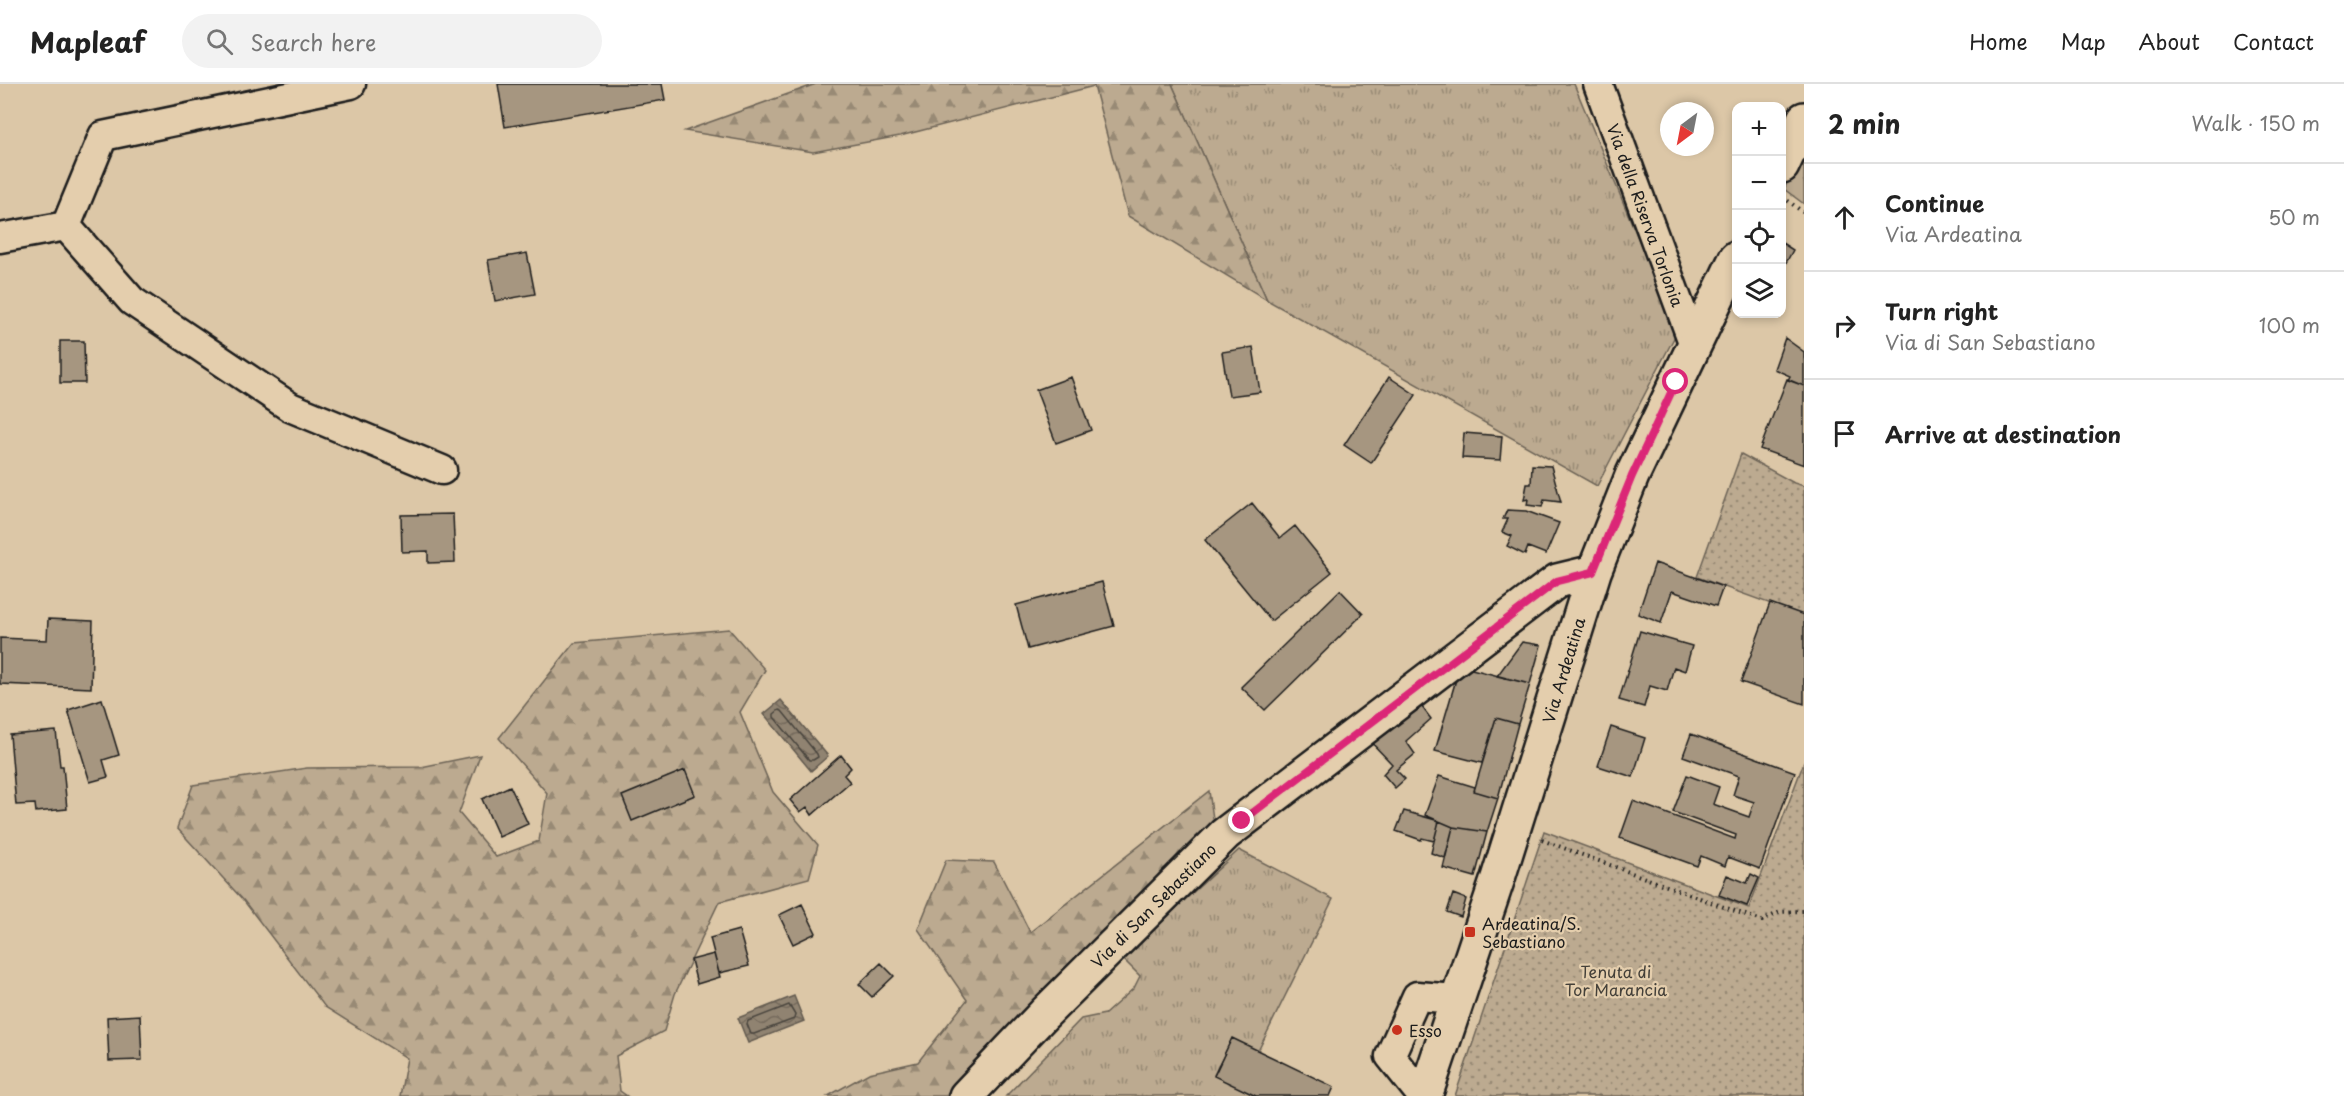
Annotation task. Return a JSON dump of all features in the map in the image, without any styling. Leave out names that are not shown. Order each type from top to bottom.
[{"type":"main road","points":[[1786,157],[1804,119]]},
{"type":"main road","name":"Via Ardeatina","points":[[1423,1096],[1498,878],[1593,572],[1632,476],[1734,264]]},
{"type":"main road","name":"Via di San Sebastiano","points":[[966,1096],[1052,1006],[1225,834],[1557,581],[1593,572]]},
{"type":"street","points":[[66,226],[104,136],[351,84]]},
{"type":"street","name":"Via della Riserva Torlonia","points":[[1598,84],[1694,345]]},
{"type":"street","points":[[0,238],[66,226]]},
{"type":"street","points":[[66,226],[132,301],[290,407],[442,470]]},
{"type":"street","points":[[1423,1096],[1390,1056],[1417,996],[1456,999]]},
{"type":"path","points":[[1786,199],[1804,213]]},
{"type":"path","points":[[1542,840],[1762,921],[1780,912],[1804,911]]},
{"type":"green space","points":[[816,84],[1172,84],[1267,300],[1128,216],[1094,86],[900,136],[813,152],[685,131]]},
{"type":"green space","points":[[1172,84],[1574,84],[1677,332],[1597,486],[1267,300]]},
{"type":"green space","points":[[1804,152],[1804,204],[1786,190],[1786,185]]},
{"type":"green space","points":[[1741,454],[1794,483],[1804,486],[1804,616],[1697,577]]},
{"type":"green space","points":[[729,629],[765,670],[740,712],[773,792],[818,845],[809,878],[719,902],[675,994],[664,1031],[616,1056],[620,1091],[627,1096],[400,1096],[407,1058],[325,1007],[244,901],[177,828],[193,785],[307,768],[421,767],[480,755],[459,813],[496,857],[539,841],[547,793],[499,738],[574,643]]},
{"type":"green space","name":"Tenuta di Tor Marancia","points":[[1804,762],[1804,1096],[1455,1096],[1544,831],[1749,908]]},
{"type":"green space","points":[[1209,791],[1215,832],[952,1096],[828,1096],[869,1073],[918,1062],[967,1000],[918,929],[946,860],[994,862],[1030,932]]},
{"type":"green space","points":[[1239,850],[1333,899],[1258,1051],[1232,1039],[1214,1075],[1256,1096],[1006,1096],[1081,1019],[1105,1014],[1134,988],[1140,976],[1122,958]]},
{"type":"water","points":[[781,700],[828,756],[811,771],[764,714]]},
{"type":"water","points":[[794,996],[804,1021],[748,1043],[738,1018]]},
{"type":"building","points":[[498,84],[662,84],[665,100],[505,127]]},
{"type":"building","points":[[1786,246],[1793,250],[1786,263]]},
{"type":"building","points":[[527,253],[535,294],[495,301],[488,260]]},
{"type":"building","points":[[1785,338],[1804,352],[1804,386],[1788,380],[1790,376],[1774,369]]},
{"type":"building","points":[[60,341],[84,341],[85,383],[60,383]]},
{"type":"building","points":[[1253,347],[1260,392],[1229,396],[1222,352]]},
{"type":"building","points":[[1071,377],[1091,430],[1056,443],[1036,390]]},
{"type":"building","points":[[1389,377],[1416,395],[1371,463],[1344,445]]},
{"type":"building","points":[[1787,379],[1804,386],[1804,465],[1760,449]]},
{"type":"building","points":[[1464,433],[1502,436],[1500,460],[1462,458]]},
{"type":"building","points":[[1532,465],[1551,466],[1561,502],[1544,500],[1542,507],[1527,505],[1528,499],[1524,500],[1527,484],[1531,484]]},
{"type":"building","points":[[1252,503],[1280,538],[1295,526],[1332,572],[1271,621],[1205,540]]},
{"type":"building","points":[[1507,510],[1526,511],[1559,523],[1546,554],[1528,547],[1525,555],[1507,546],[1512,536],[1502,532],[1508,519],[1503,519]]},
{"type":"building","points":[[453,514],[455,562],[428,563],[428,551],[402,552],[401,515]]},
{"type":"building","points":[[1655,563],[1723,587],[1716,606],[1672,591],[1661,623],[1638,614]]},
{"type":"building","points":[[1102,582],[1114,626],[1028,649],[1016,605]]},
{"type":"building","points":[[1340,590],[1363,614],[1265,710],[1241,687]]},
{"type":"building","points":[[1770,603],[1804,615],[1804,704],[1741,682]]},
{"type":"building","points":[[48,619],[93,621],[91,688],[0,684],[0,638],[47,640]]},
{"type":"building","points":[[1640,631],[1692,646],[1685,671],[1674,667],[1667,691],[1650,686],[1644,707],[1619,700]]},
{"type":"building","points":[[1522,642],[1541,645],[1530,684],[1497,676]]},
{"type":"building","points":[[1460,666],[1530,684],[1518,724],[1496,718],[1482,763],[1435,751]]},
{"type":"building","points":[[102,699],[119,755],[103,760],[108,777],[90,782],[68,710]]},
{"type":"building","points":[[1416,699],[1431,719],[1406,741],[1415,754],[1396,770],[1405,779],[1395,788],[1383,774],[1392,764],[1368,739]]},
{"type":"building","points":[[1496,718],[1518,724],[1498,798],[1474,791]]},
{"type":"building","points":[[1611,727],[1645,738],[1633,777],[1598,766]]},
{"type":"building","points":[[56,731],[60,766],[63,766],[67,809],[36,812],[35,804],[16,805],[10,735]]},
{"type":"building","points":[[1691,734],[1795,772],[1760,869],[1728,857],[1725,866],[1701,856],[1697,866],[1620,838],[1633,801],[1735,839],[1736,835],[1673,812],[1687,775],[1719,787],[1713,804],[1749,817],[1754,802],[1733,795],[1739,776],[1683,756]]},
{"type":"building","points":[[841,755],[851,768],[844,775],[850,782],[812,815],[807,807],[800,812],[790,800]]},
{"type":"building","points":[[685,770],[695,795],[632,821],[622,796]]},
{"type":"building","points":[[1439,776],[1475,787],[1474,791],[1498,798],[1487,832],[1453,827],[1425,815]]},
{"type":"building","points":[[510,786],[528,824],[499,837],[482,799]]},
{"type":"building","points":[[1404,811],[1439,821],[1434,841],[1422,838],[1421,840],[1396,831]]},
{"type":"building","points":[[1439,821],[1453,827],[1445,858],[1431,853]]},
{"type":"building","points":[[1453,827],[1487,832],[1475,877],[1443,868]]},
{"type":"building","points":[[1751,874],[1759,878],[1747,906],[1719,895],[1727,875],[1747,883]]},
{"type":"building","points":[[1453,894],[1466,899],[1461,917],[1447,912]]},
{"type":"building","points":[[802,904],[816,933],[793,944],[779,915]]},
{"type":"building","points":[[739,930],[749,966],[719,973],[710,938]]},
{"type":"building","points":[[714,954],[720,977],[697,984],[691,960]]},
{"type":"building","points":[[881,963],[894,976],[872,997],[859,984]]},
{"type":"building","points":[[140,1015],[142,1060],[109,1061],[107,1017]]},
{"type":"building","points":[[1232,1038],[1334,1087],[1330,1096],[1256,1096],[1214,1076]]},
{"type":"place","name":"Ardeatina/S. Sebastiano","points":[[1470,932]]},
{"type":"place","name":"Esso","points":[[1397,1030]]},
{"type":"route","points":[[1242,821],[1557,581],[1593,572],[1632,476],[1676,382]]}]
